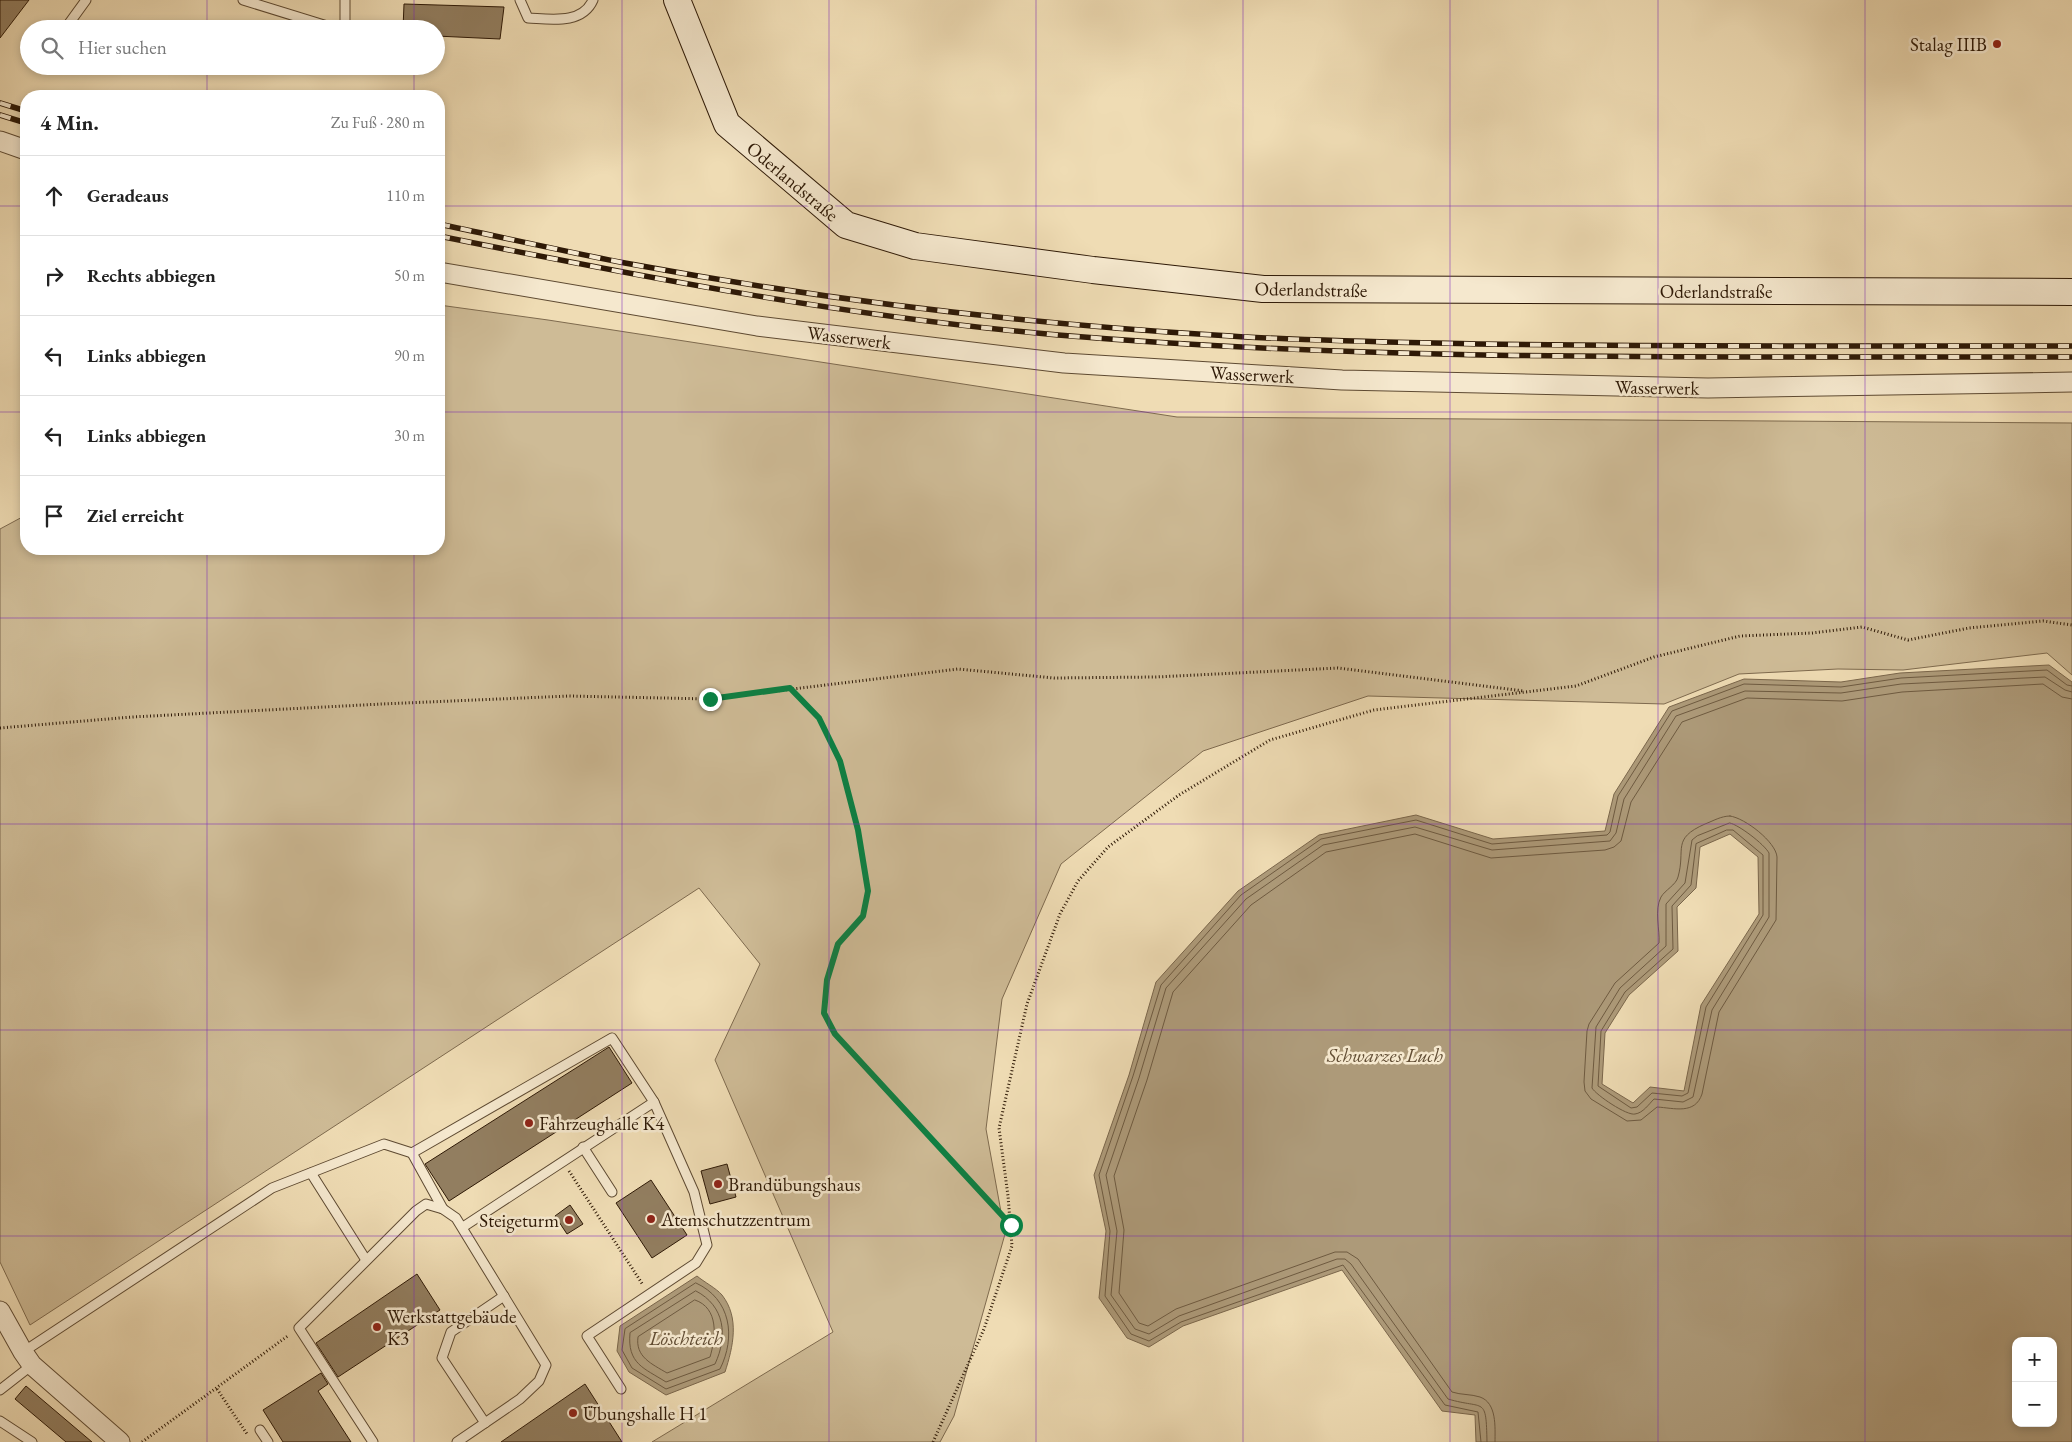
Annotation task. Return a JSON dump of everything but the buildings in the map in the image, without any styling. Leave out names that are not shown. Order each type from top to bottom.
[{"type":"street","name":"Oderlandstraße","points":[[677,0],[727,124],[846,225],[915,246],[1263,290],[2072,292]]},
{"type":"street","points":[[0,142],[20,148]]},
{"type":"street","name":"Wasserwerk","points":[[445,273],[757,326],[1064,364],[1342,380],[1708,388],[2072,382]]},
{"type":"street","points":[[0,1311],[27,1359],[120,1442]]},
{"type":"lane","points":[[72,20],[86,0]]},
{"type":"lane","points":[[242,0],[308,20]]},
{"type":"lane","points":[[345,0],[345,20]]},
{"type":"lane","points":[[520,0],[528,18],[569,19],[589,8],[593,0]]},
{"type":"lane","points":[[412,1153],[612,1038],[654,1102],[694,1192],[707,1245],[696,1263],[587,1336],[621,1389]]},
{"type":"lane","points":[[462,1227],[654,1102]]},
{"type":"lane","points":[[0,1390],[27,1359],[272,1188],[384,1144],[412,1153],[443,1208],[456,1218],[462,1227],[546,1366],[539,1381],[520,1399],[457,1442]]},
{"type":"lane","points":[[583,1147],[612,1192]]},
{"type":"lane","points":[[311,1173],[366,1260]]},
{"type":"lane","points":[[373,1442],[298,1328],[416,1211],[426,1204],[443,1208]]},
{"type":"lane","points":[[485,1423],[442,1358],[451,1332],[504,1296]]},
{"type":"lane","points":[[0,1421],[32,1442]]},
{"type":"lane","points":[[260,1430],[268,1442]]},
{"type":"path","points":[[933,1442],[984,1329],[1012,1246],[999,1128],[1027,1004],[1060,914],[1078,881],[1108,847],[1179,795],[1270,740],[1374,710],[1576,686],[1654,657],[1740,636],[1812,633],[1862,627],[1908,640],[1987,626],[2043,621],[2072,625]]},
{"type":"path","points":[[0,728],[132,717],[421,702],[569,696],[710,699],[958,669],[1054,678],[1156,677],[1338,668],[1530,692]]},
{"type":"path","points":[[790,688],[819,718],[840,761],[858,830],[868,891],[863,916],[838,944],[827,980],[824,1013],[835,1034],[1011,1225]]},
{"type":"path","points":[[562,1161],[649,1294]]},
{"type":"path","points":[[142,1442],[298,1328]]},
{"type":"path","points":[[217,1389],[246,1434],[260,1430]]},
{"type":"shaded area","points":[[445,306],[1177,417],[2072,423],[2072,675],[2047,653],[1903,670],[1838,669],[1739,674],[1664,704],[1368,696],[1203,751],[1061,864],[1002,999],[986,1129],[1005,1234],[954,1416],[940,1442],[652,1442],[833,1332],[715,1060],[760,964],[699,888],[30,1325],[0,1262],[0,529],[20,518],[20,555],[445,555]]},
{"type":"water","name":"Schwarzes Luch","points":[[2049,665],[2072,682],[2072,1442],[1476,1442],[1475,1415],[1442,1411],[1342,1270],[1183,1326],[1149,1347],[1127,1338],[1099,1298],[1106,1231],[1094,1175],[1129,1075],[1156,982],[1238,891],[1319,835],[1416,815],[1493,839],[1605,831],[1614,794],[1669,707],[1744,679],[1841,682],[1900,673]],"holes":[[[1730,834],[1758,857],[1759,914],[1701,1005],[1684,1091],[1650,1087],[1633,1103],[1602,1084],[1605,1033],[1629,995],[1678,951],[1677,907],[1696,888],[1700,847]]]},
{"type":"water","name":"Löschteich","points":[[697,1276],[717,1290],[728,1304],[733,1323],[733,1333],[728,1362],[725,1372],[666,1395],[629,1372],[617,1351],[620,1326]]},
{"type":"railway","points":[[0,103],[20,109]]},
{"type":"railway","points":[[0,115],[20,121]]},
{"type":"railway","points":[[445,225],[625,263],[771,288],[918,308],[1140,330],[1280,339],[1478,344],[2072,346]]},
{"type":"railway","points":[[445,237],[669,281],[824,307],[902,318],[1058,335],[1184,344],[1438,354],[1691,357],[2072,357]]},
{"type":"place","name":"Stalag IIIB","points":[[1997,44]]},
{"type":"place","name":"Fahrzeughalle K4","points":[[529,1123]]},
{"type":"place","name":"Brandübungshaus","points":[[718,1184]]},
{"type":"place","name":"Atemschutzzentrum","points":[[651,1219]]},
{"type":"place","name":"Steigeturm","points":[[569,1220]]},
{"type":"place","name":"Werkstattgebäude K3","points":[[377,1327]]},
{"type":"place","name":"Übungshalle H 1","points":[[573,1413]]},
{"type":"route","points":[[710,699],[790,688],[819,718],[840,761],[858,830],[868,891],[863,916],[838,944],[827,980],[824,1013],[835,1034],[1011,1225]]}]
